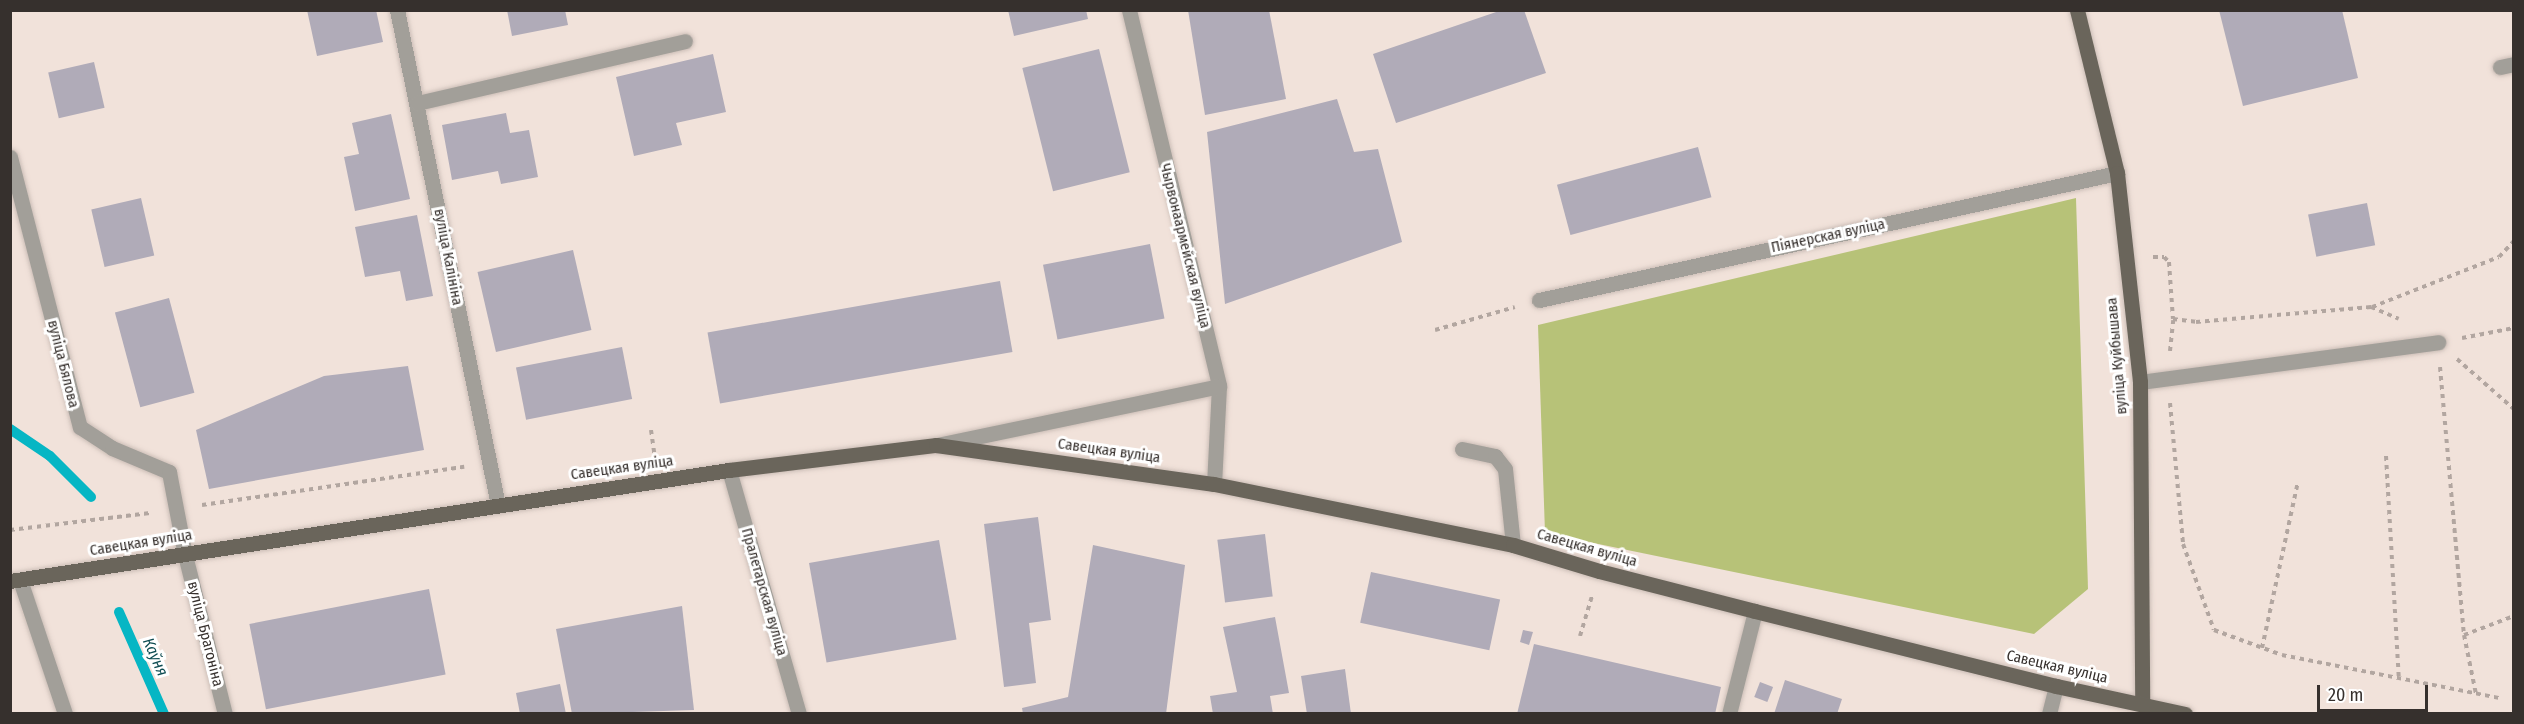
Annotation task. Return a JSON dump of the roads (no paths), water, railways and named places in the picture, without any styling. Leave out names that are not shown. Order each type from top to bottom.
[{"type":"main road","name":"вуліца Куйбышава","points":[[2078,10],[2117,173],[2140,382],[2142,704]]},
{"type":"main road","name":"Савецкая вуліца","points":[[15,580],[154,561],[498,504],[729,470],[936,445],[1214,483],[1514,545],[1599,571],[1755,611],[2056,686],[2185,714]]},
{"type":"street","name":"вуліца Калініна","points":[[397,10],[498,504]]},
{"type":"street","name":"Чырвонаармейская вуліца","points":[[1129,10],[1219,386],[1214,483]]},
{"type":"street","points":[[417,103],[685,41]]},
{"type":"street","name":"вуліца Бялова","points":[[10,157],[80,427],[112,448],[170,472],[184,555]]},
{"type":"street","name":"Піянерская вуліца","points":[[1539,300],[2117,173]]},
{"type":"street","points":[[2140,382],[2438,342]]},
{"type":"street","points":[[936,445],[1219,386]]},
{"type":"street","points":[[1462,449],[1501,461],[1514,545]]},
{"type":"street","name":"Пралетарская вуліца","points":[[729,470],[799,714]]},
{"type":"street","name":"вуліца Брагоніна","points":[[184,555],[225,714]]},
{"type":"street","points":[[15,580],[65,714]]},
{"type":"street","points":[[1729,714],[1755,611]]},
{"type":"street","points":[[2049,714],[2056,686]]},
{"type":"waterway","name":"Каўня","points":[[10,429],[50,456],[91,497]]},
{"type":"waterway","name":"Каўня","points":[[119,612],[164,714]]}]
